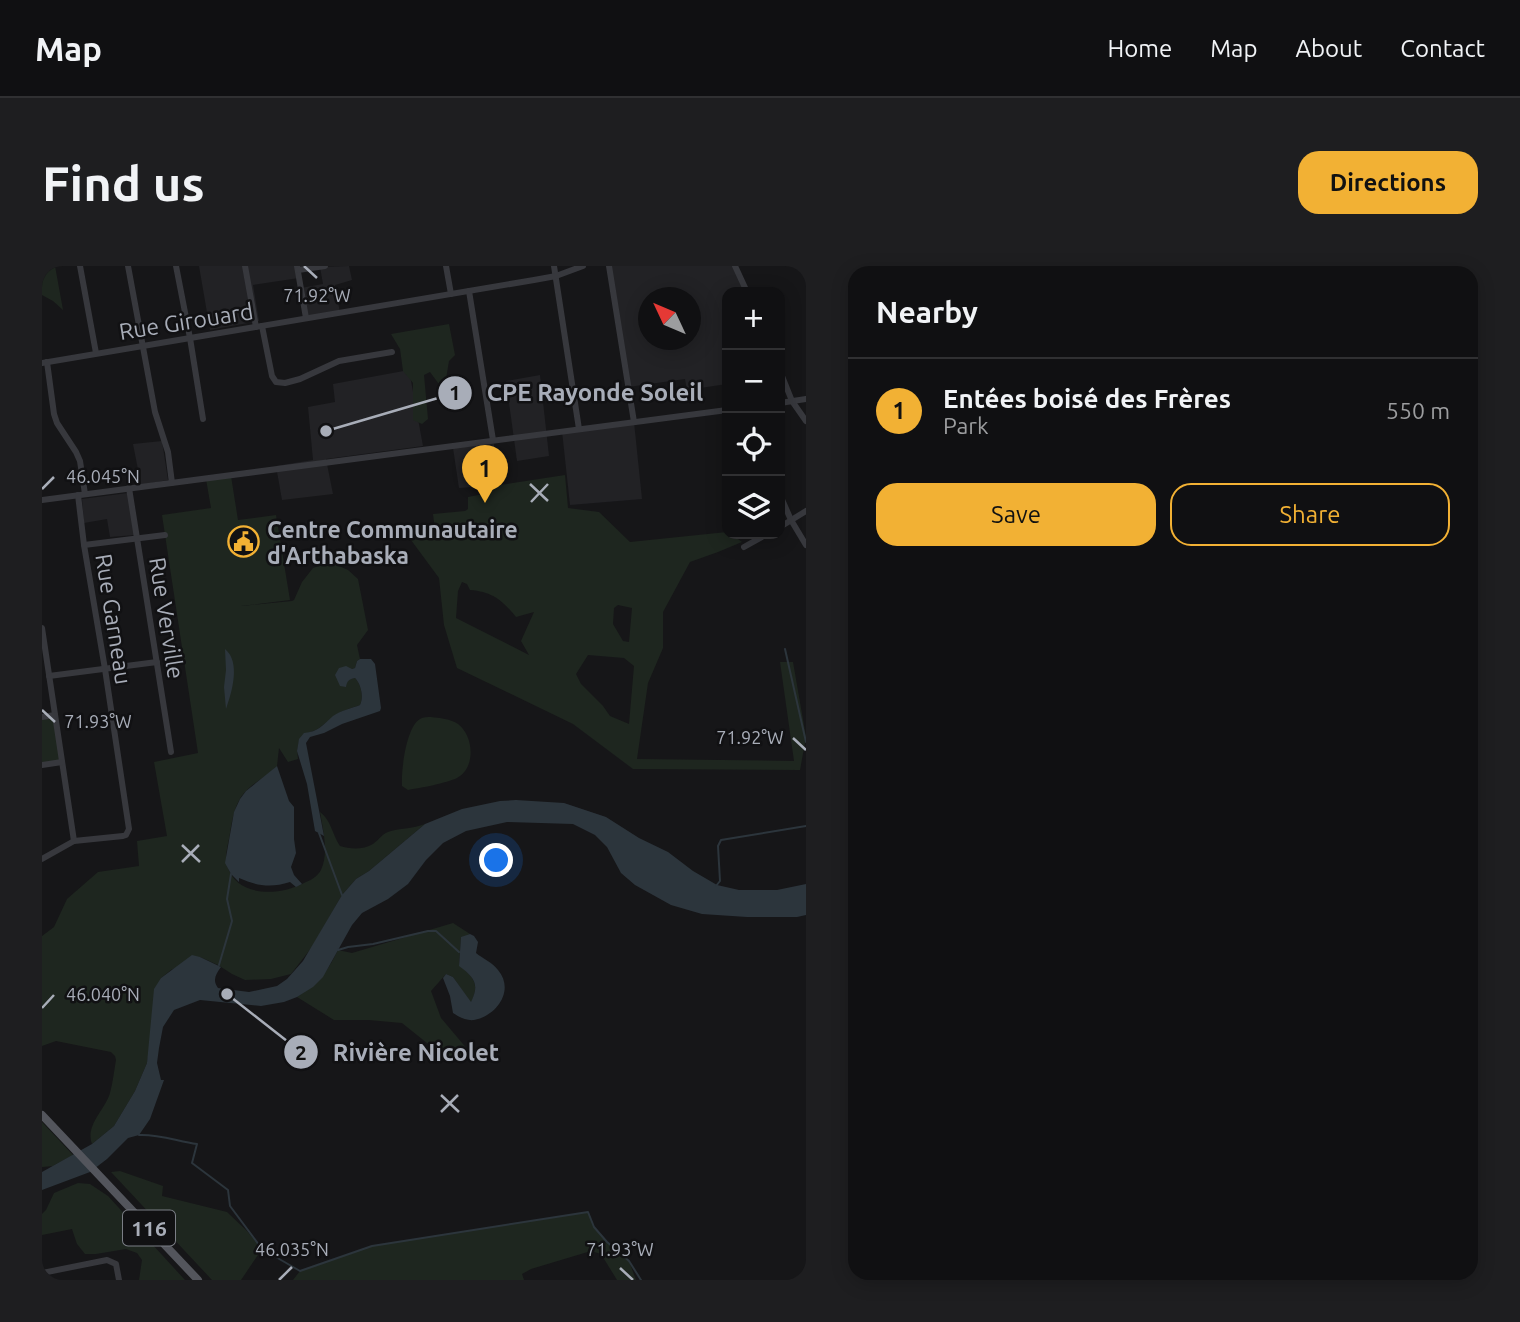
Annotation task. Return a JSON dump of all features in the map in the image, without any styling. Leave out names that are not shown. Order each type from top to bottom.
[{"type":"main road","name":"116","points":[[42,1115],[198,1280]]},
{"type":"street","points":[[80,266],[96,353]]},
{"type":"street","points":[[128,266],[155,412],[168,452],[172,483]]},
{"type":"street","points":[[176,266],[203,419]]},
{"type":"street","points":[[245,266],[272,376],[276,382],[300,379],[340,361],[392,352]]},
{"type":"street","points":[[306,318],[298,268],[325,266]]},
{"type":"street","points":[[446,266],[451,294]]},
{"type":"street","points":[[554,266],[579,429]]},
{"type":"street","name":"Rue Girouard","points":[[44,362],[556,276],[583,266]]},
{"type":"street","points":[[609,266],[634,422]]},
{"type":"street","points":[[735,266],[745,287]]},
{"type":"street","points":[[469,291],[493,440]]},
{"type":"street","name":"Rue Garneau","points":[[44,362],[57,423],[80,461],[84,545],[128,832],[123,836],[74,841]]},
{"type":"street","points":[[785,384],[792,401],[806,421]]},
{"type":"street","points":[[785,402],[806,399]]},
{"type":"street","points":[[42,500],[722,411]]},
{"type":"street","name":"Rue Verville","points":[[129,488],[171,752]]},
{"type":"street","points":[[785,508],[806,545]]},
{"type":"street","points":[[785,524],[806,511]]},
{"type":"street","points":[[84,545],[165,534]]},
{"type":"street","points":[[744,547],[758,539]]},
{"type":"street","points":[[42,628],[45,666],[49,676],[74,841],[42,859]]},
{"type":"street","points":[[49,676],[157,662]]},
{"type":"street","points":[[42,717],[55,715]]},
{"type":"street","points":[[42,765],[62,762]]},
{"type":"street","points":[[42,1273],[110,1261],[118,1268],[119,1280]]},
{"type":"street","points":[[54,1270],[55,1280]]},
{"type":"shaded area","points":[[42,266],[55,266],[63,310],[42,295]]},
{"type":"shaded area","points":[[199,266],[297,266],[299,278],[253,285],[259,321],[210,330]]},
{"type":"shaded area","points":[[349,266],[352,280],[335,285],[340,313],[306,318],[301,288],[323,284],[320,267]]},
{"type":"shaded area","points":[[609,266],[735,266],[745,287],[722,287],[722,385],[687,390],[685,379],[628,387]]},
{"type":"shaded area","points":[[449,324],[455,355],[449,361],[444,391],[430,372],[424,375],[428,419],[422,424],[413,420],[413,383],[403,371],[400,349],[391,334]]},
{"type":"shaded area","points":[[409,370],[423,446],[326,459],[333,494],[282,500],[276,466],[313,460],[308,407],[335,402],[333,384]]},
{"type":"shaded area","points":[[540,375],[549,456],[517,461],[506,381]]},
{"type":"shaded area","points":[[634,422],[642,499],[570,505],[562,431]]},
{"type":"shaded area","points":[[162,441],[168,480],[141,485],[133,444]]},
{"type":"shaded area","points":[[494,444],[499,485],[459,488],[453,448]]},
{"type":"shaded area","points":[[565,475],[568,508],[599,512],[630,542],[722,533],[722,539],[738,539],[742,542],[690,562],[663,612],[663,648],[648,683],[637,759],[794,761],[780,662],[793,662],[806,737],[800,770],[633,769],[573,724],[457,668],[444,625],[439,578],[411,540],[436,538],[433,514],[465,511],[468,509],[468,497],[489,493],[499,480],[500,485]],"holes":[[[462,582],[467,584],[470,590],[496,598],[516,617],[534,612],[521,641],[529,655],[456,618],[458,591]],[[618,605],[632,608],[629,642],[623,641],[613,624],[614,608]],[[588,655],[624,658],[634,666],[629,724],[610,716],[581,684],[576,674]]]},
{"type":"shaded area","points":[[231,476],[238,520],[276,515],[290,600],[241,606],[292,601],[313,568],[330,562],[348,570],[358,579],[368,630],[357,645],[360,659],[347,682],[355,678],[359,684],[362,695],[360,705],[339,713],[317,729],[304,734],[298,746],[298,759],[288,762],[279,748],[277,766],[248,788],[239,801],[226,853],[232,876],[239,884],[249,889],[271,892],[294,887],[314,878],[321,870],[325,856],[320,812],[327,819],[340,846],[348,848],[365,847],[388,832],[425,824],[356,879],[342,895],[312,947],[291,974],[271,979],[245,980],[200,957],[171,970],[161,978],[147,1063],[135,1091],[114,1126],[92,1144],[91,1130],[108,1099],[116,1060],[111,1052],[56,1041],[42,1046],[42,936],[54,927],[67,899],[98,872],[139,866],[137,841],[167,836],[154,762],[198,753],[162,515],[211,508],[206,479]]},
{"type":"shaded area","points":[[128,493],[135,535],[110,537],[107,519],[84,523],[82,499]]},
{"type":"shaded area","points":[[225,649],[233,661],[234,669],[233,686],[226,709],[224,687]]},
{"type":"shaded area","points":[[360,659],[371,659],[375,664],[380,711],[310,737],[306,743],[324,836],[315,831],[307,784],[297,751],[299,739],[304,733],[317,730],[336,714],[360,705],[361,691],[355,678],[347,683],[346,687],[340,686],[335,675],[339,668],[355,668]]},
{"type":"shaded area","points":[[55,715],[62,762],[42,765],[42,717]]},
{"type":"shaded area","points":[[421,718],[452,721],[463,729],[470,744],[470,760],[457,778],[408,790],[402,786],[402,779],[408,740],[415,724]]},
{"type":"shaded area","points":[[277,766],[289,801],[294,807],[296,853],[291,867],[302,884],[296,887],[290,882],[264,885],[239,878],[239,882],[225,863],[234,812],[240,799]]},
{"type":"shaded area","points":[[516,800],[564,803],[606,817],[668,852],[717,885],[739,890],[777,890],[806,884],[806,915],[747,917],[702,914],[671,905],[635,885],[621,873],[607,847],[595,835],[573,824],[507,822],[466,831],[443,843],[408,884],[362,913],[352,925],[323,977],[297,997],[261,1006],[200,1000],[174,1010],[163,1027],[159,1048],[157,1063],[161,1080],[164,1080],[150,1119],[139,1135],[128,1138],[90,1172],[42,1190],[42,1172],[92,1144],[114,1126],[135,1091],[147,1063],[154,989],[161,978],[192,955],[221,967],[215,980],[218,988],[249,992],[277,986],[303,961],[342,895],[356,879],[425,824],[462,809]]},
{"type":"shaded area","points":[[453,923],[470,934],[461,938],[459,965],[472,977],[475,991],[471,1003],[453,977],[446,974],[431,991],[441,1018],[468,1050],[452,1063],[402,1023],[334,1020],[297,997],[322,977],[338,950],[352,953]]},
{"type":"shaded area","points":[[470,934],[478,942],[476,953],[496,967],[505,986],[504,994],[496,1008],[482,1018],[471,1020],[453,1013],[443,978],[446,974],[453,977],[471,1002],[475,990],[474,981],[459,966],[461,937]]},
{"type":"shaded area","points":[[42,1122],[73,1155],[53,1166],[42,1167]]},
{"type":"shaded area","points":[[120,1171],[163,1186],[162,1196],[227,1212],[262,1249],[241,1280],[212,1280],[111,1172]]},
{"type":"shaded area","points":[[78,1183],[90,1184],[108,1196],[185,1280],[139,1280],[142,1260],[137,1253],[126,1249],[85,1254],[77,1244],[72,1229],[42,1235],[42,1214],[54,1193]]},
{"type":"shaded area","points":[[588,1212],[594,1227],[629,1261],[636,1280],[617,1280],[601,1254],[591,1251],[531,1269],[522,1274],[524,1280],[293,1280],[300,1271],[372,1246]]},
{"type":"waterway","points":[[785,649],[806,742]]},
{"type":"waterway","points":[[716,886],[720,881],[718,846],[721,840],[806,826]]},
{"type":"waterway","points":[[319,833],[342,895]]},
{"type":"waterway","points":[[219,965],[232,921],[227,899],[231,874]]},
{"type":"waterway","points":[[338,950],[436,931],[459,952]]},
{"type":"waterway","points":[[139,1135],[197,1144],[192,1163],[228,1190],[230,1206],[262,1249],[300,1271],[372,1246],[588,1212],[594,1227],[629,1261],[641,1280]]},
{"type":"place","name":"CPE Rayonde Soleil","points":[[326,431]]},
{"type":"place","name":"Entées boisé des Frères","points":[[485,503]]},
{"type":"place","name":"Centre Communautaire d'Arthabaska","points":[[244,542]]},
{"type":"place","name":"Rivière Nicolet","points":[[227,994]]}]
